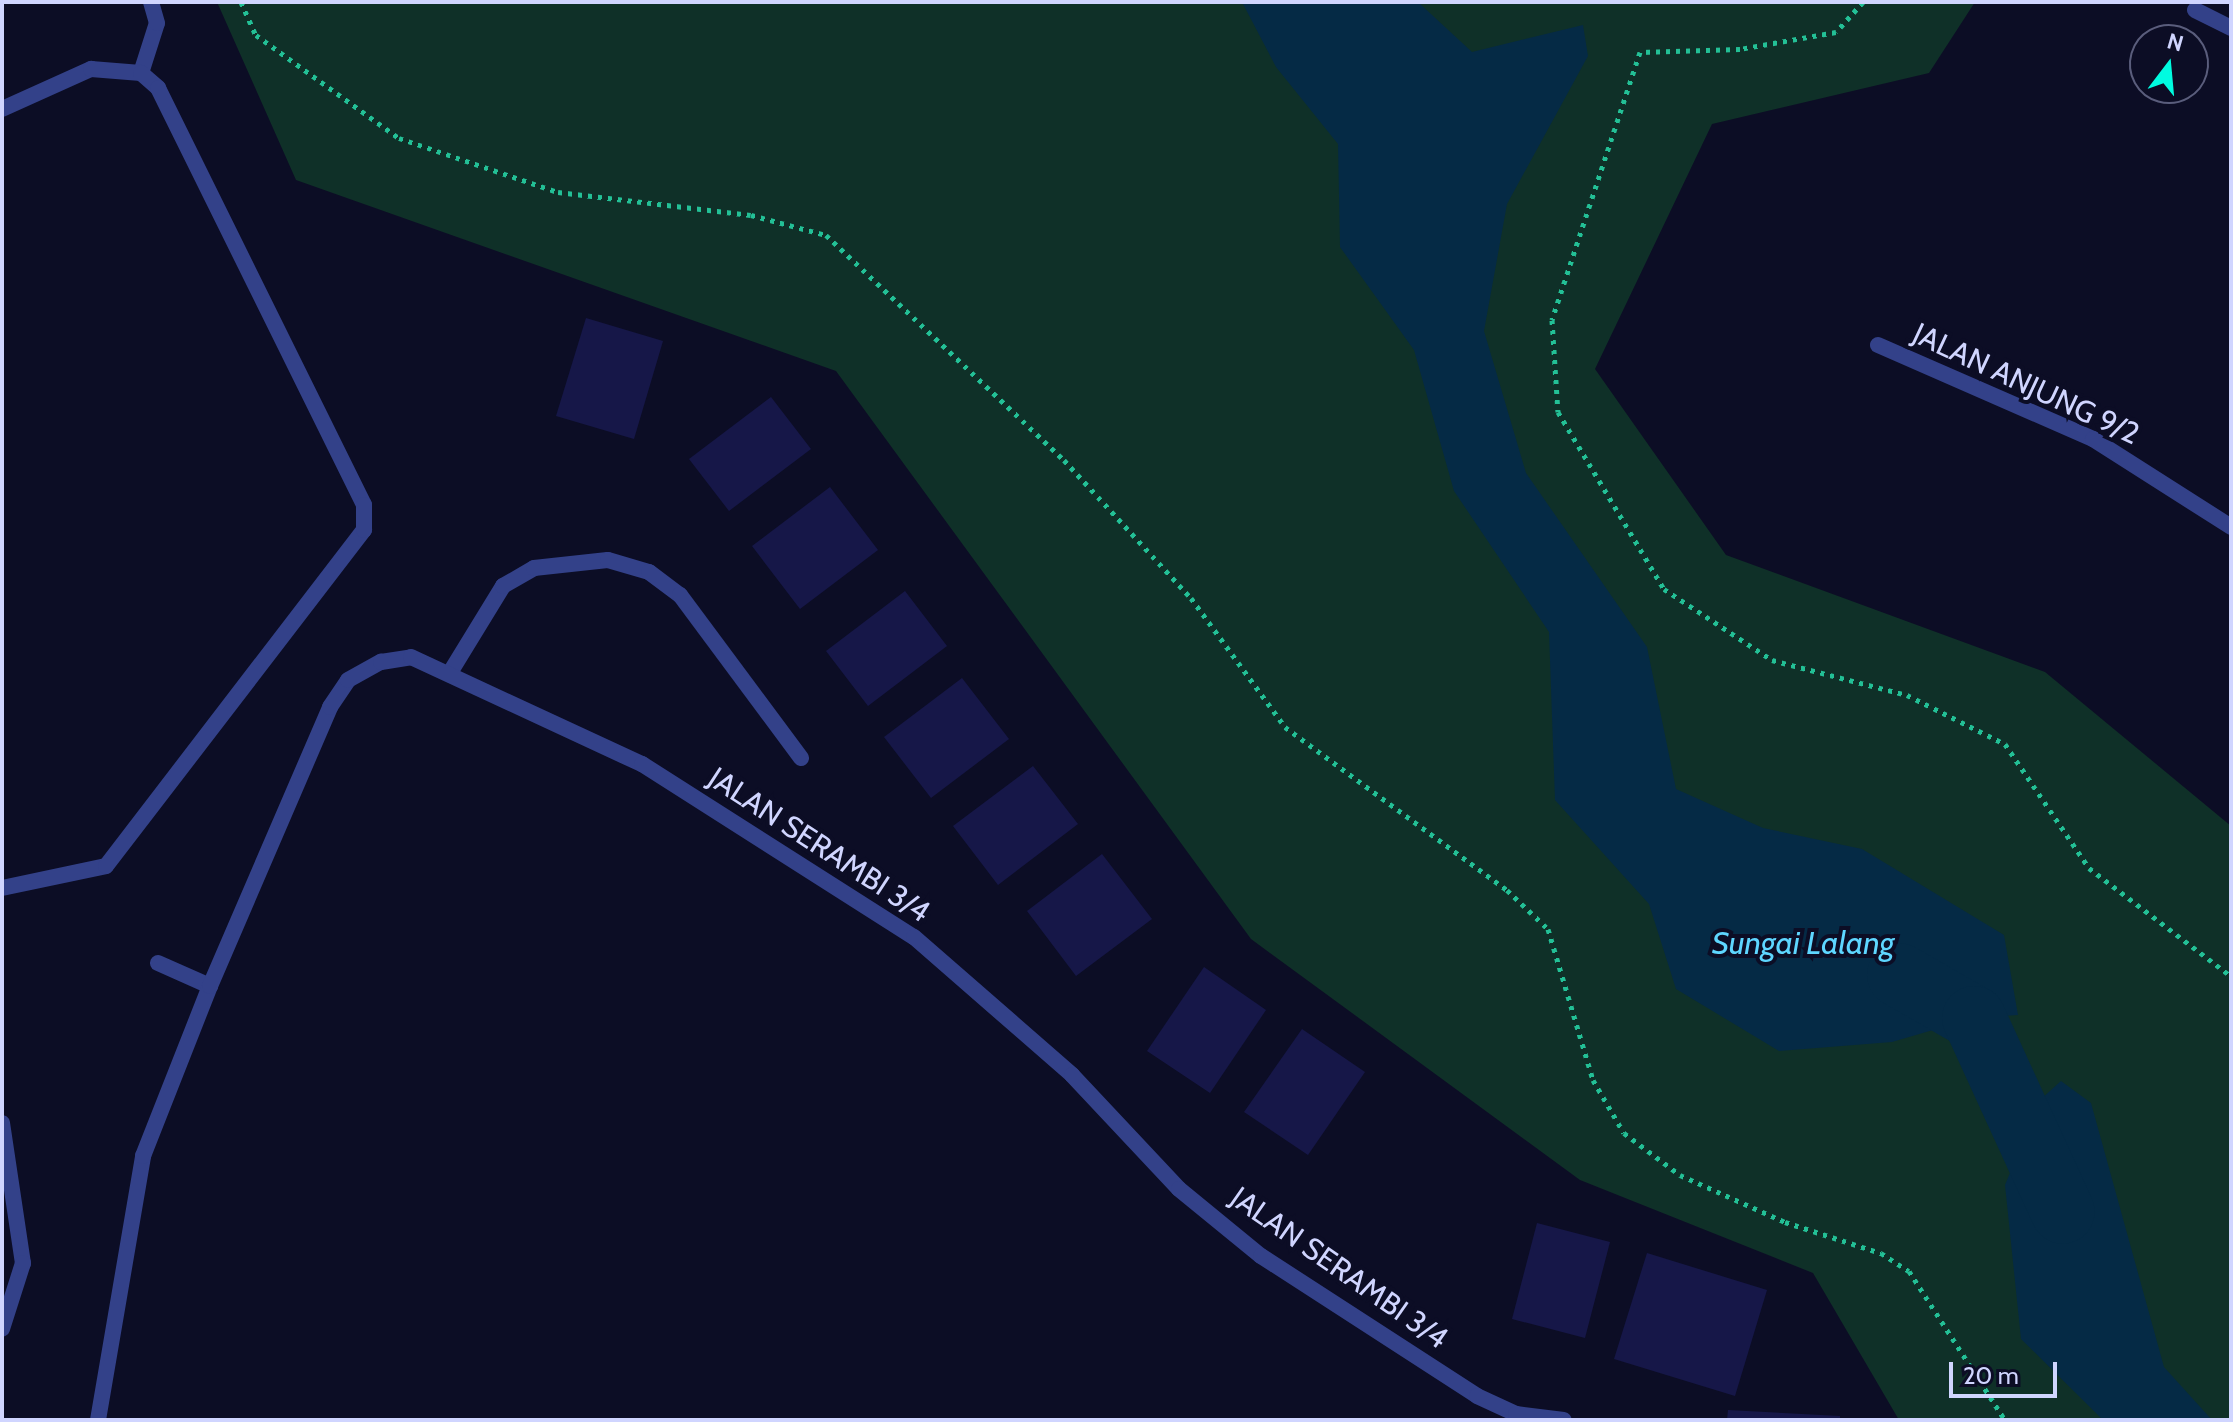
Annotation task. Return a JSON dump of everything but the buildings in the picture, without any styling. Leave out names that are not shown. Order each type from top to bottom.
[{"type":"street","points":[[141,73],[157,23],[151,2]]},
{"type":"street","points":[[2195,10],[2231,28]]},
{"type":"street","points":[[2,109],[91,69],[141,73],[158,88],[364,505],[364,530],[106,866],[2,888]]},
{"type":"street","name":"JALAN ANJUNG 9/2","points":[[1878,345],[2093,439],[2231,527]]},
{"type":"street","name":"JALAN SERAMBI 3/4","points":[[801,758],[680,595],[649,572],[608,560],[534,568],[503,586],[451,671],[642,764],[914,937],[1072,1075],[1179,1189],[1261,1256],[1516,1414],[1564,1420]]},
{"type":"street","points":[[98,1420],[143,1156],[210,986],[348,680],[381,662],[411,657],[451,671]]},
{"type":"street","points":[[158,963],[210,986]]},
{"type":"street","points":[[2,1123],[23,1263],[2,1329]]},
{"type":"path","points":[[241,2],[256,35],[399,138],[558,192],[751,215],[826,235],[1064,460],[1191,598],[1285,727],[1507,890],[1548,929],[1593,1080],[1624,1133],[1680,1175],[1785,1222],[1881,1253],[1909,1271],[2005,1420]]},
{"type":"path","points":[[1863,2],[1836,32],[1740,49],[1640,52],[1552,320],[1558,412],[1664,589],[1772,660],[1907,695],[2005,744],[2089,868],[2231,976]]},
{"type":"green space","points":[[217,2],[1975,2],[1929,73],[1712,124],[1595,369],[1726,555],[2045,672],[2231,826],[2231,1420],[1899,1420],[1813,1273],[1580,1180],[1251,939],[836,371],[296,180]]},
{"type":"water","name":"Sungai Lalang","points":[[1242,2],[1418,2],[1472,52],[1583,25],[1588,56],[1507,204],[1484,331],[1526,473],[1647,647],[1676,789],[1763,828],[1862,849],[2004,935],[2018,1015],[1974,1018],[1892,1042],[1779,1051],[1676,989],[1649,904],[1555,800],[1549,632],[1454,491],[1414,350],[1340,247],[1338,144],[1276,67]]},
{"type":"water","points":[[2061,1081],[2091,1103],[2164,1367],[2212,1420],[2103,1420],[2021,1339],[2005,1185],[2040,1100]]},
{"type":"waterway","points":[[1899,975],[1974,1018],[2063,1212]]}]
